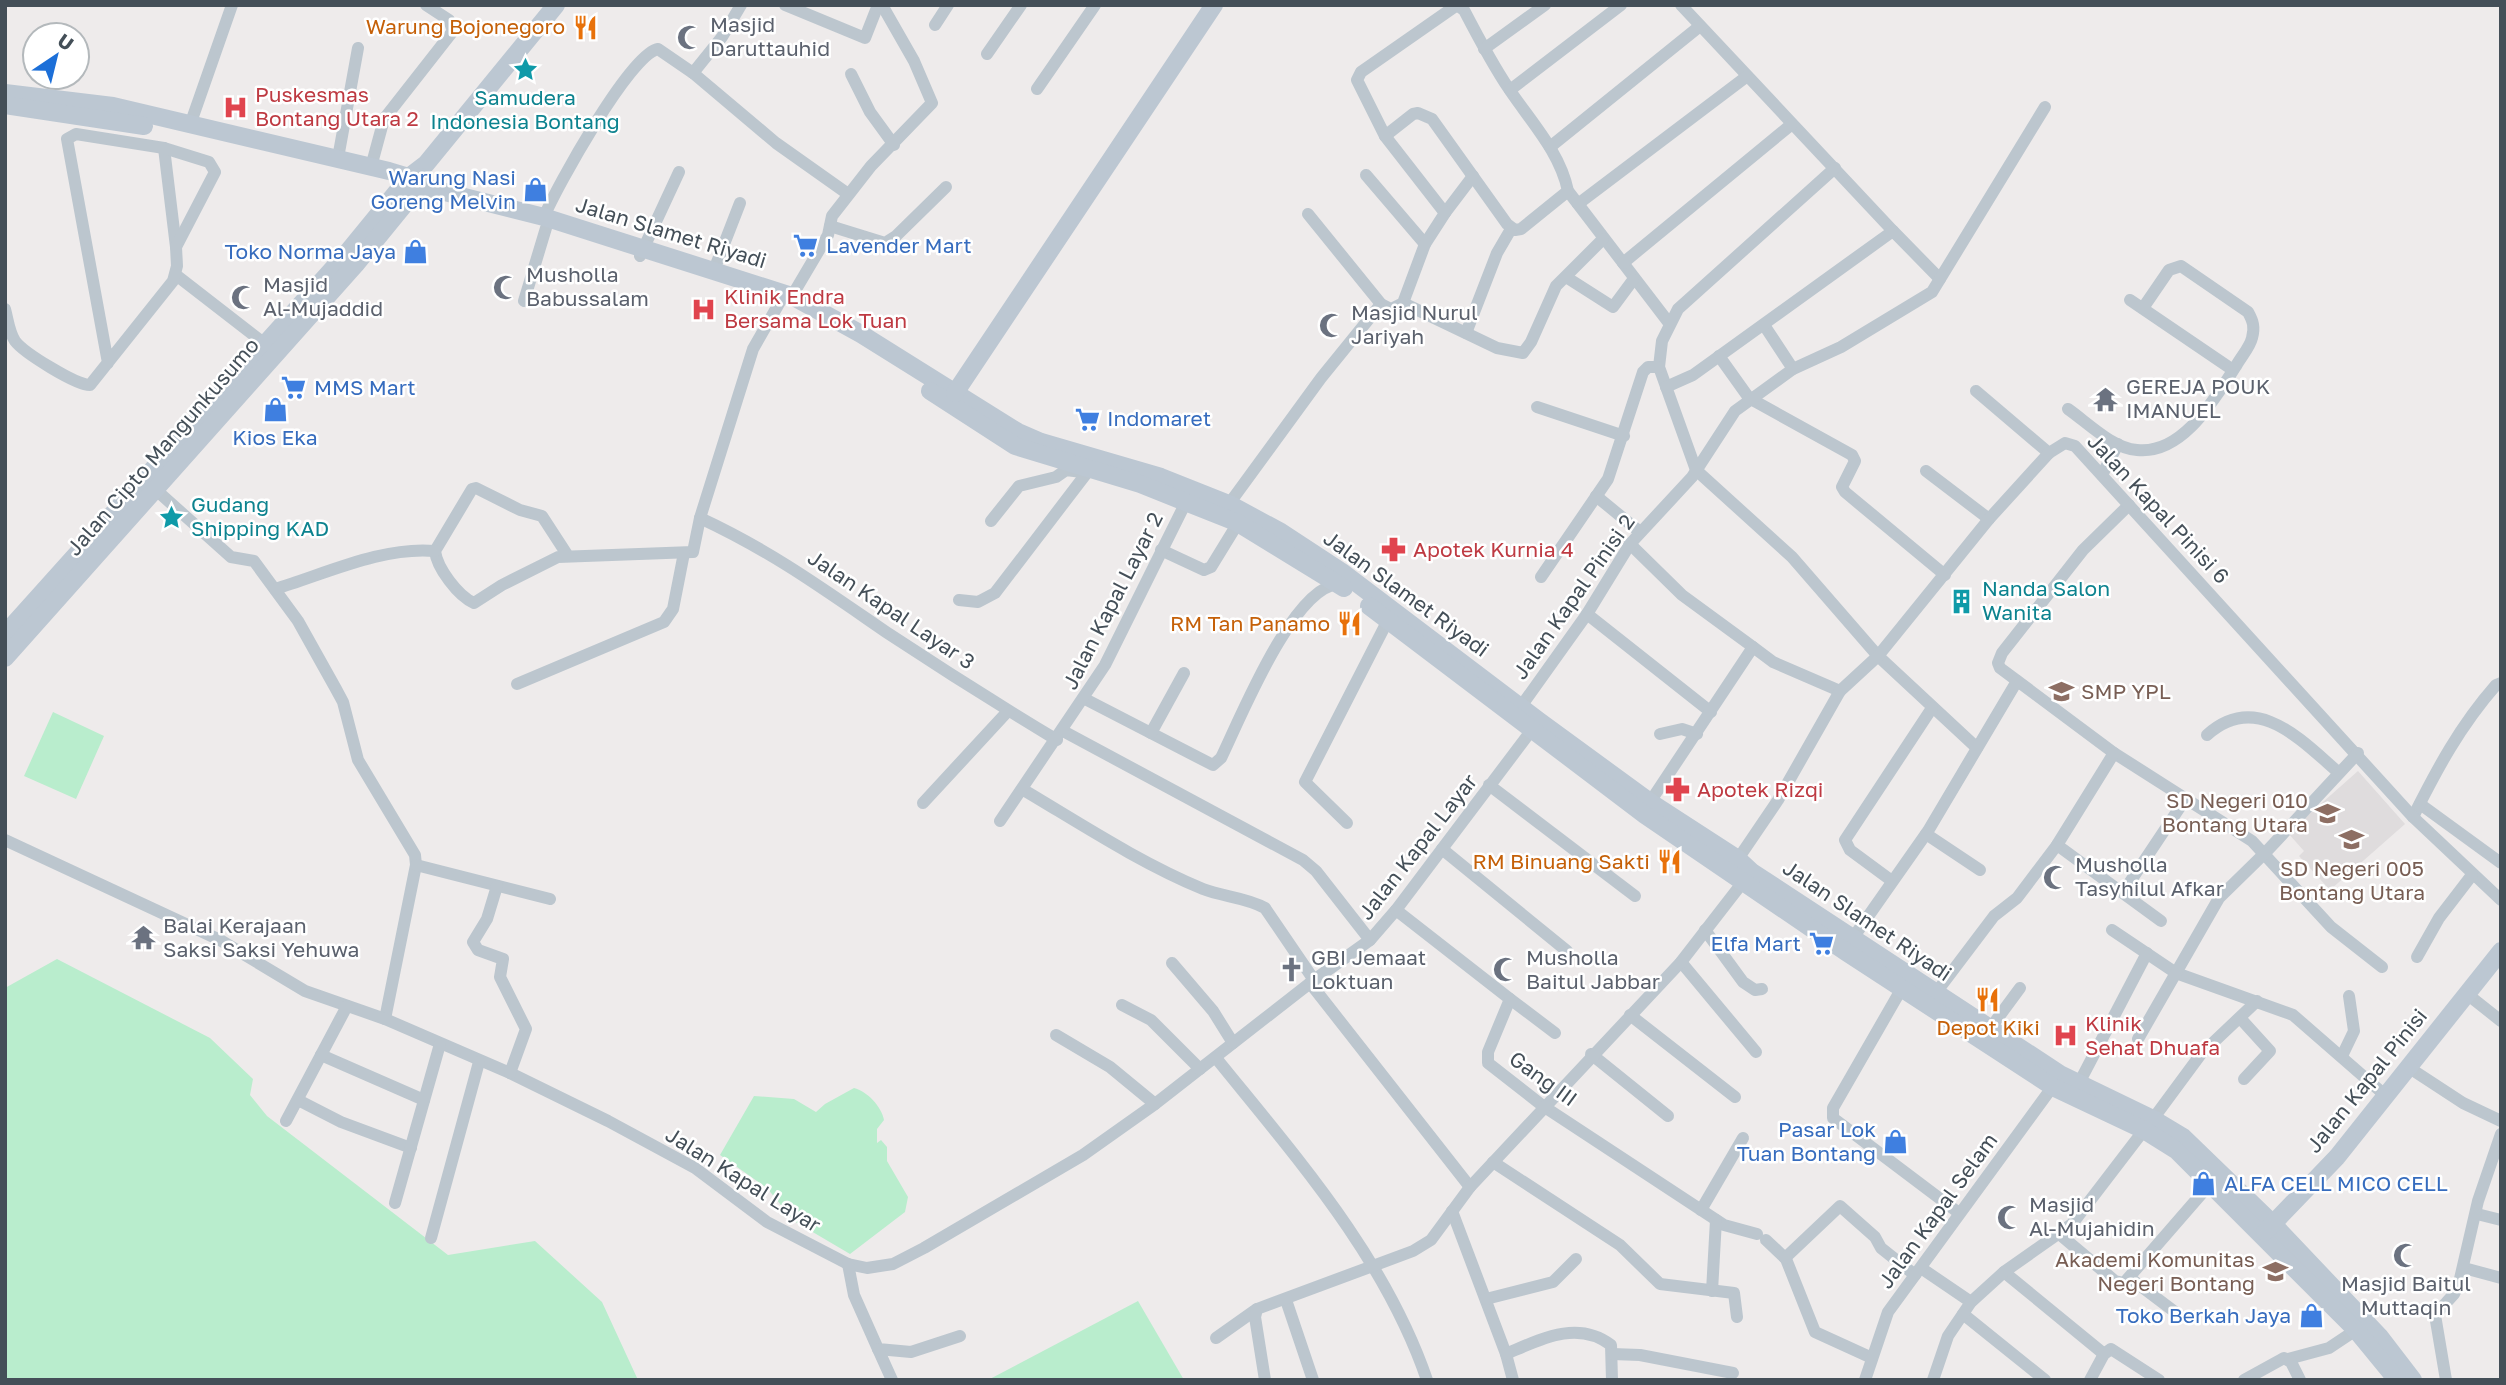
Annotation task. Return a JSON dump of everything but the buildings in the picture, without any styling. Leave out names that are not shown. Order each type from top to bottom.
[{"type":"street","points":[[190,125],[232,5]]},
{"type":"street","points":[[371,167],[384,119],[453,31],[449,20],[426,5]]},
{"type":"street","name":"Jalan Cipto Mangunkusumo","points":[[5,658],[356,264],[426,164],[556,5]]},
{"type":"street","points":[[693,73],[722,37],[741,5]]},
{"type":"street","points":[[785,5],[864,38],[880,5]]},
{"type":"street","points":[[435,551],[443,570],[465,598],[474,603],[550,559],[568,556],[693,552],[700,518],[753,349],[828,235],[832,216],[848,194],[930,107],[932,98],[880,5]]},
{"type":"street","points":[[935,25],[948,5]]},
{"type":"street","points":[[987,54],[1021,5]]},
{"type":"street","points":[[1037,89],[1096,5]]},
{"type":"street","points":[[955,393],[1214,5]]},
{"type":"street","points":[[1445,213],[1385,136],[1359,89],[1358,76],[1457,5],[1464,10],[1484,49],[1550,147],[1564,173],[1568,191],[1633,280],[1669,323]]},
{"type":"street","points":[[1484,49],[1545,5]]},
{"type":"street","points":[[1510,90],[1621,5]]},
{"type":"street","points":[[1681,5],[1746,77],[1940,279]]},
{"type":"street","points":[[1550,147],[1700,26]]},
{"type":"street","points":[[338,158],[358,48]]},
{"type":"street","points":[[524,301],[545,223],[591,131],[652,50],[662,50],[775,143],[848,194]]},
{"type":"street","points":[[851,74],[870,112],[894,145]]},
{"type":"street","points":[[1578,204],[1746,77]]},
{"type":"street","points":[[5,93],[113,106],[338,158],[371,167],[410,185]]},
{"type":"street","points":[[5,106],[127,122],[410,185]]},
{"type":"street","name":"Jalan Kapal Pinisi 2","points":[[1516,712],[1587,614],[1630,544],[1696,470],[1735,411],[1749,398],[1793,369],[1841,347],[1932,292],[2045,107]]},
{"type":"street","points":[[1385,136],[1413,114],[1424,115],[1437,123],[1511,229]]},
{"type":"street","points":[[1623,263],[1792,124]]},
{"type":"street","points":[[108,363],[67,139],[76,134],[164,148],[209,162],[215,172],[176,247]]},
{"type":"street","points":[[5,309],[10,331],[21,347],[78,382],[90,384],[176,275],[176,247],[164,148]]},
{"type":"street","points":[[1835,168],[1691,295],[1669,323],[1659,367],[1696,470],[1792,557],[1878,656],[1977,748]]},
{"type":"street","points":[[641,252],[679,172]]},
{"type":"street","points":[[1366,175],[1425,244]]},
{"type":"street","points":[[1308,214],[1381,304],[1391,309],[1403,303],[1425,244],[1474,176]]},
{"type":"street","name":"Jalan Cipto Mangunkusumo","points":[[5,634],[410,185]]},
{"type":"street","name":"Jalan Slamet Riyadi","points":[[410,185],[545,223],[786,298],[859,341],[999,438],[1015,446],[1186,502],[1278,538],[1342,572],[1516,712],[1531,731],[1743,882],[1848,946],[1935,994],[2057,1081],[2078,1085],[2149,1124],[2210,1185],[2267,1229]]},
{"type":"street","points":[[830,226],[885,243],[896,236],[946,187]]},
{"type":"street","points":[[1511,229],[1521,229],[1568,191]]},
{"type":"street","points":[[714,270],[740,203]]},
{"type":"street","points":[[1466,333],[1497,253],[1511,229]]},
{"type":"street","points":[[1666,387],[1693,374],[1893,231]]},
{"type":"street","points":[[1403,303],[1497,348],[1523,353],[1531,342],[1550,295],[1603,239]]},
{"type":"street","name":"Jalan Slamet Riyadi","points":[[641,252],[714,270],[786,298],[861,334],[996,421],[1041,442],[1118,463],[1229,504],[1516,712],[1738,859],[1902,988],[2057,1081],[2183,1137],[2267,1229]]},
{"type":"street","points":[[2068,409],[2118,444],[2138,451],[2161,446],[2183,433],[2202,416],[2252,340],[2254,323],[2248,312],[2181,266],[2169,270],[2143,308]]},
{"type":"street","points":[[176,275],[265,344]]},
{"type":"street","points":[[1566,277],[1613,307],[1633,280]]},
{"type":"street","points":[[2130,299],[2233,370]]},
{"type":"street","points":[[1229,504],[1321,378],[1381,304]]},
{"type":"street","points":[[1764,325],[1793,369]]},
{"type":"street","points":[[1719,356],[1749,398],[1852,455],[1855,461],[1842,487],[1845,492],[1945,575]]},
{"type":"street","points":[[1541,577],[1612,471],[1643,372],[1648,367],[1659,367]]},
{"type":"street","points":[[1738,859],[1778,800],[1840,691],[1878,656],[1989,519],[2049,453],[1976,391]]},
{"type":"street","points":[[1537,407],[1624,436]]},
{"type":"street","name":"Jalan Kapal Pinisi 6","points":[[2049,453],[2065,443],[2070,443],[2358,753],[2413,817],[2501,900]]},
{"type":"street","points":[[2102,475],[2118,444]]},
{"type":"street","points":[[991,521],[1019,486],[1056,477],[1066,470],[1088,471]]},
{"type":"street","points":[[959,600],[978,602],[995,593],[1088,471]]},
{"type":"street","points":[[1926,471],[1989,519]]},
{"type":"street","points":[[435,551],[472,489],[476,488],[520,510],[542,516],[568,556]]},
{"type":"street","points":[[155,489],[232,557],[254,561],[299,621],[343,702],[358,760],[415,855],[416,865],[385,1019]]},
{"type":"street","points":[[1596,496],[1640,532]]},
{"type":"street","name":"Jalan Kapal Layar 2","points":[[1000,821],[1105,666],[1186,502]]},
{"type":"street","points":[[2129,505],[2083,550],[2002,653],[1998,663],[2000,667],[2114,753],[2238,830],[2266,852],[2331,927],[2382,967]]},
{"type":"street","name":"Jalan Kapal Layar 3","points":[[700,518],[753,542],[797,569],[1008,711],[1303,860],[1316,871],[1370,940]]},
{"type":"street","points":[[1161,550],[1205,570],[1211,567],[1238,523]]},
{"type":"street","points":[[1630,544],[1682,595],[1773,662],[1840,691]]},
{"type":"street","points":[[275,589],[382,556],[419,549],[435,551]]},
{"type":"street","points":[[517,684],[664,622],[673,609],[684,553]]},
{"type":"street","points":[[1085,699],[1213,765],[1217,762],[1272,651],[1315,593],[1339,584]]},
{"type":"street","points":[[1587,614],[1712,712]]},
{"type":"street","points":[[1347,822],[1305,782],[1388,620]]},
{"type":"street","points":[[1650,802],[1753,647]]},
{"type":"street","points":[[1151,733],[1184,673]]},
{"type":"street","points":[[1848,946],[1926,834],[2017,681]]},
{"type":"street","points":[[2413,817],[2437,766],[2467,719],[2501,683]]},
{"type":"street","points":[[1892,881],[1850,850],[1845,840],[1932,708]]},
{"type":"street","points":[[923,803],[1008,711]]},
{"type":"street","points":[[2207,736],[2220,723],[2235,718],[2271,722],[2294,734],[2338,772]]},
{"type":"street","points":[[1660,734],[1682,729],[1698,733]]},
{"type":"street","name":"Jalan Kapal Layar","points":[[5,841],[220,940],[305,990],[385,1019],[510,1073],[695,1168],[767,1222],[848,1264],[867,1268],[893,1265],[1083,1155],[1156,1104],[1312,981],[1370,940],[1443,849],[1531,731]]},
{"type":"street","points":[[1935,994],[1994,916],[2017,898],[2057,845],[2114,753]]},
{"type":"street","points":[[2138,1039],[2219,898],[2358,753]]},
{"type":"street","points":[[1489,785],[1634,896]]},
{"type":"street","points":[[1022,789],[1115,844],[1204,890],[1255,902],[1265,908],[1312,981],[1470,1187]]},
{"type":"street","points":[[2124,891],[2186,798]]},
{"type":"street","points":[[2420,804],[2501,863]]},
{"type":"street","points":[[1926,834],[1980,870]]},
{"type":"street","points":[[2057,845],[2124,891],[2161,921]]},
{"type":"street","points":[[1443,849],[1567,951]]},
{"type":"street","points":[[416,865],[550,898]]},
{"type":"street","points":[[2417,957],[2439,918],[2472,875]]},
{"type":"street","points":[[1216,1339],[1257,1309],[1424,1246],[1439,1231],[1470,1187],[1543,1106],[1681,962],[1743,882]]},
{"type":"street","points":[[497,886],[487,919],[473,942],[478,950],[503,959],[500,977],[524,1021],[525,1035],[510,1073]]},
{"type":"street","points":[[1396,910],[1555,1033]]},
{"type":"street","points":[[1705,930],[1743,982],[1755,990],[1762,989]]},
{"type":"street","points":[[2112,930],[2176,973],[2293,1015],[2386,1096]]},
{"type":"street","name":"Jalan Kapal Pinisi","points":[[2267,1229],[2337,1157],[2501,951]]},
{"type":"street","points":[[2078,1085],[2147,953]]},
{"type":"street","points":[[1681,962],[1756,1052]]},
{"type":"street","points":[[1172,963],[1213,1011],[1233,1043]]},
{"type":"street","points":[[1902,988],[1833,1108],[1833,1118],[1959,1213]]},
{"type":"street","points":[[1989,1030],[2020,988]]},
{"type":"street","points":[[2467,994],[2501,1021]]},
{"type":"street","points":[[2342,1056],[2354,1031],[2349,996]]},
{"type":"street","name":"Gang III","points":[[1510,999],[1486,1058],[1488,1063],[1543,1106],[1716,1220],[1739,1231],[1761,1237],[1785,1258]]},
{"type":"street","points":[[1933,1380],[1940,1354],[1971,1302],[2004,1272],[2072,1224],[2201,1054],[2257,1002]]},
{"type":"street","points":[[1122,1005],[1151,1020],[1200,1069]]},
{"type":"street","points":[[286,1121],[347,1006]]},
{"type":"street","points":[[1630,1015],[1735,1097]]},
{"type":"street","points":[[2240,1018],[2270,1051],[2244,1079]]},
{"type":"street","points":[[1056,1035],[1110,1067],[1156,1104]]},
{"type":"street","points":[[395,1203],[440,1044]]},
{"type":"street","points":[[1591,1054],[1668,1116]]},
{"type":"street","points":[[321,1055],[424,1100]]},
{"type":"street","points":[[1216,1058],[1343,1220],[1371,1264],[1416,1348],[1427,1380]]},
{"type":"street","points":[[431,1238],[480,1062]]},
{"type":"street","points":[[2408,1067],[2463,1102],[2501,1121]]},
{"type":"street","name":"Jalan Kapal Selam","points":[[1865,1380],[1888,1312],[2057,1081]]},
{"type":"street","points":[[298,1100],[341,1122],[411,1148]]},
{"type":"street","points":[[2446,1380],[2435,1315],[2455,1294],[2465,1268],[2480,1196],[2501,1134]]},
{"type":"street","points":[[1701,1210],[1743,1138]]},
{"type":"street","points":[[1493,1162],[1620,1245],[1660,1283],[1734,1293],[1737,1317]]},
{"type":"street","points":[[2058,1233],[2115,1281],[2124,1283],[2210,1185]]},
{"type":"street","points":[[1872,1358],[1815,1332],[1785,1258],[1840,1206],[1875,1237],[1881,1248],[1971,1302]]},
{"type":"street","points":[[1452,1210],[1506,1354],[1513,1380]]},
{"type":"street","points":[[2477,1214],[2501,1220]]},
{"type":"street","points":[[1712,1291],[1716,1220]]},
{"type":"street","points":[[2267,1229],[2397,1380]]},
{"type":"street","points":[[2267,1229],[2380,1337],[2413,1380]]},
{"type":"street","points":[[1486,1299],[1553,1282],[1576,1259]]},
{"type":"street","points":[[848,1264],[854,1295],[892,1380]]},
{"type":"street","points":[[2465,1268],[2501,1278]]},
{"type":"street","points":[[2004,1272],[2104,1354]]},
{"type":"street","points":[[2130,1278],[2179,1315]]},
{"type":"street","points":[[1286,1300],[1313,1380]]},
{"type":"street","points":[[1257,1309],[1255,1317],[1265,1380]]},
{"type":"street","points":[[1963,1314],[2045,1380]]},
{"type":"street","points":[[2244,1380],[2280,1359],[2329,1348],[2356,1330]]},
{"type":"street","points":[[1506,1354],[1566,1331],[1608,1342],[1612,1354],[1612,1380]]},
{"type":"street","points":[[878,1349],[911,1352],[960,1336]]},
{"type":"street","points":[[2090,1380],[2104,1354],[2110,1349],[2159,1380]]},
{"type":"street","points":[[1612,1354],[1640,1354],[1732,1373]]},
{"type":"street","points":[[2288,1359],[2300,1380]]},
{"type":"shaded area","name":"SD Negeri 005 Bontang Utara","points":[[2358,771],[2405,824],[2330,890],[2299,856],[2304,851],[2288,833]]},
{"type":"green space","points":[[53,712],[104,736],[76,799],[24,776]]},
{"type":"green space","points":[[57,959],[210,1038],[253,1079],[250,1095],[267,1116],[448,1255],[535,1241],[602,1302],[638,1380],[5,1380],[5,988]]},
{"type":"green space","points":[[854,1088],[869,1096],[880,1110],[884,1120],[877,1129],[877,1143],[881,1140],[887,1147],[887,1161],[908,1197],[905,1212],[850,1254],[794,1221],[767,1188],[720,1155],[754,1096],[794,1099],[816,1112]]},
{"type":"green space","points":[[1138,1301],[1184,1380],[988,1380]]},
{"type":"place","name":"Warung Bojonegoro","points":[[585,27]]},
{"type":"place","name":"Masjid Daruttauhid","points":[[690,37]]},
{"type":"place","name":"Samudera Indonesia Bontang","points":[[525,69]]},
{"type":"place","name":"Puskesmas Bontang Utara 2","points":[[235,107]]},
{"type":"place","name":"Warung Nasi Goreng Melvin","points":[[536,190]]},
{"type":"place","name":"Lavender Mart","points":[[806,246]]},
{"type":"place","name":"Toko Norma Jaya","points":[[416,252]]},
{"type":"place","name":"Musholla Babussalam","points":[[506,287]]},
{"type":"place","name":"Masjid Al-Mujaddid","points":[[243,297]]},
{"type":"place","name":"Klinik Endra Bersama Lok Tuan","points":[[704,309]]},
{"type":"place","name":"Masjid Nurul Jariyah","points":[[1331,325]]},
{"type":"place","name":"MMS Mart","points":[[294,388]]},
{"type":"place","name":"GEREJA POUK IMANUEL","points":[[2106,399]]},
{"type":"place","name":"Kios Eka","points":[[275,409]]},
{"type":"place","name":"Indomaret","points":[[1087,419]]},
{"type":"place","name":"Gudang Shipping KAD","points":[[171,517]]},
{"type":"place","name":"Apotek Kurnia 4","points":[[1393,550]]},
{"type":"place","name":"Nanda Salon Wanita","points":[[1962,601]]},
{"type":"place","name":"RM Tan Panamo","points":[[1350,624]]},
{"type":"place","name":"SMP YPL","points":[[2061,692]]},
{"type":"place","name":"Apotek Rizqi","points":[[1677,790]]},
{"type":"place","name":"SD Negeri 010 Bontang Utara","points":[[2328,813]]},
{"type":"place","name":"SD Negeri 005 Bontang Utara","points":[[2352,840]]},
{"type":"place","name":"RM Binuang Sakti","points":[[1670,862]]},
{"type":"place","name":"Musholla Tasyhilul Afkar","points":[[2055,877]]},
{"type":"place","name":"Balai Kerajaan Saksi Saksi Yehuwa","points":[[143,938]]},
{"type":"place","name":"Elfa Mart","points":[[1821,944]]},
{"type":"place","name":"GBI Jemaat Loktuan","points":[[1291,970]]},
{"type":"place","name":"Musholla Baitul Jabbar","points":[[1506,970]]},
{"type":"place","name":"Depot Kiki","points":[[1988,999]]},
{"type":"place","name":"Klinik Sehat Dhuafa","points":[[2065,1036]]},
{"type":"place","name":"Pasar Lok Tuan Bontang","points":[[1896,1142]]},
{"type":"place","name":"ALFA CELL MICO CELL","points":[[2204,1184]]},
{"type":"place","name":"Masjid Al-Mujahidin","points":[[2009,1217]]},
{"type":"place","name":"Masjid Baitul Muttaqin","points":[[2406,1255]]},
{"type":"place","name":"Akademi Komunitas Negeri Bontang","points":[[2275,1272]]},
{"type":"place","name":"Toko Berkah Jaya","points":[[2311,1316]]}]
